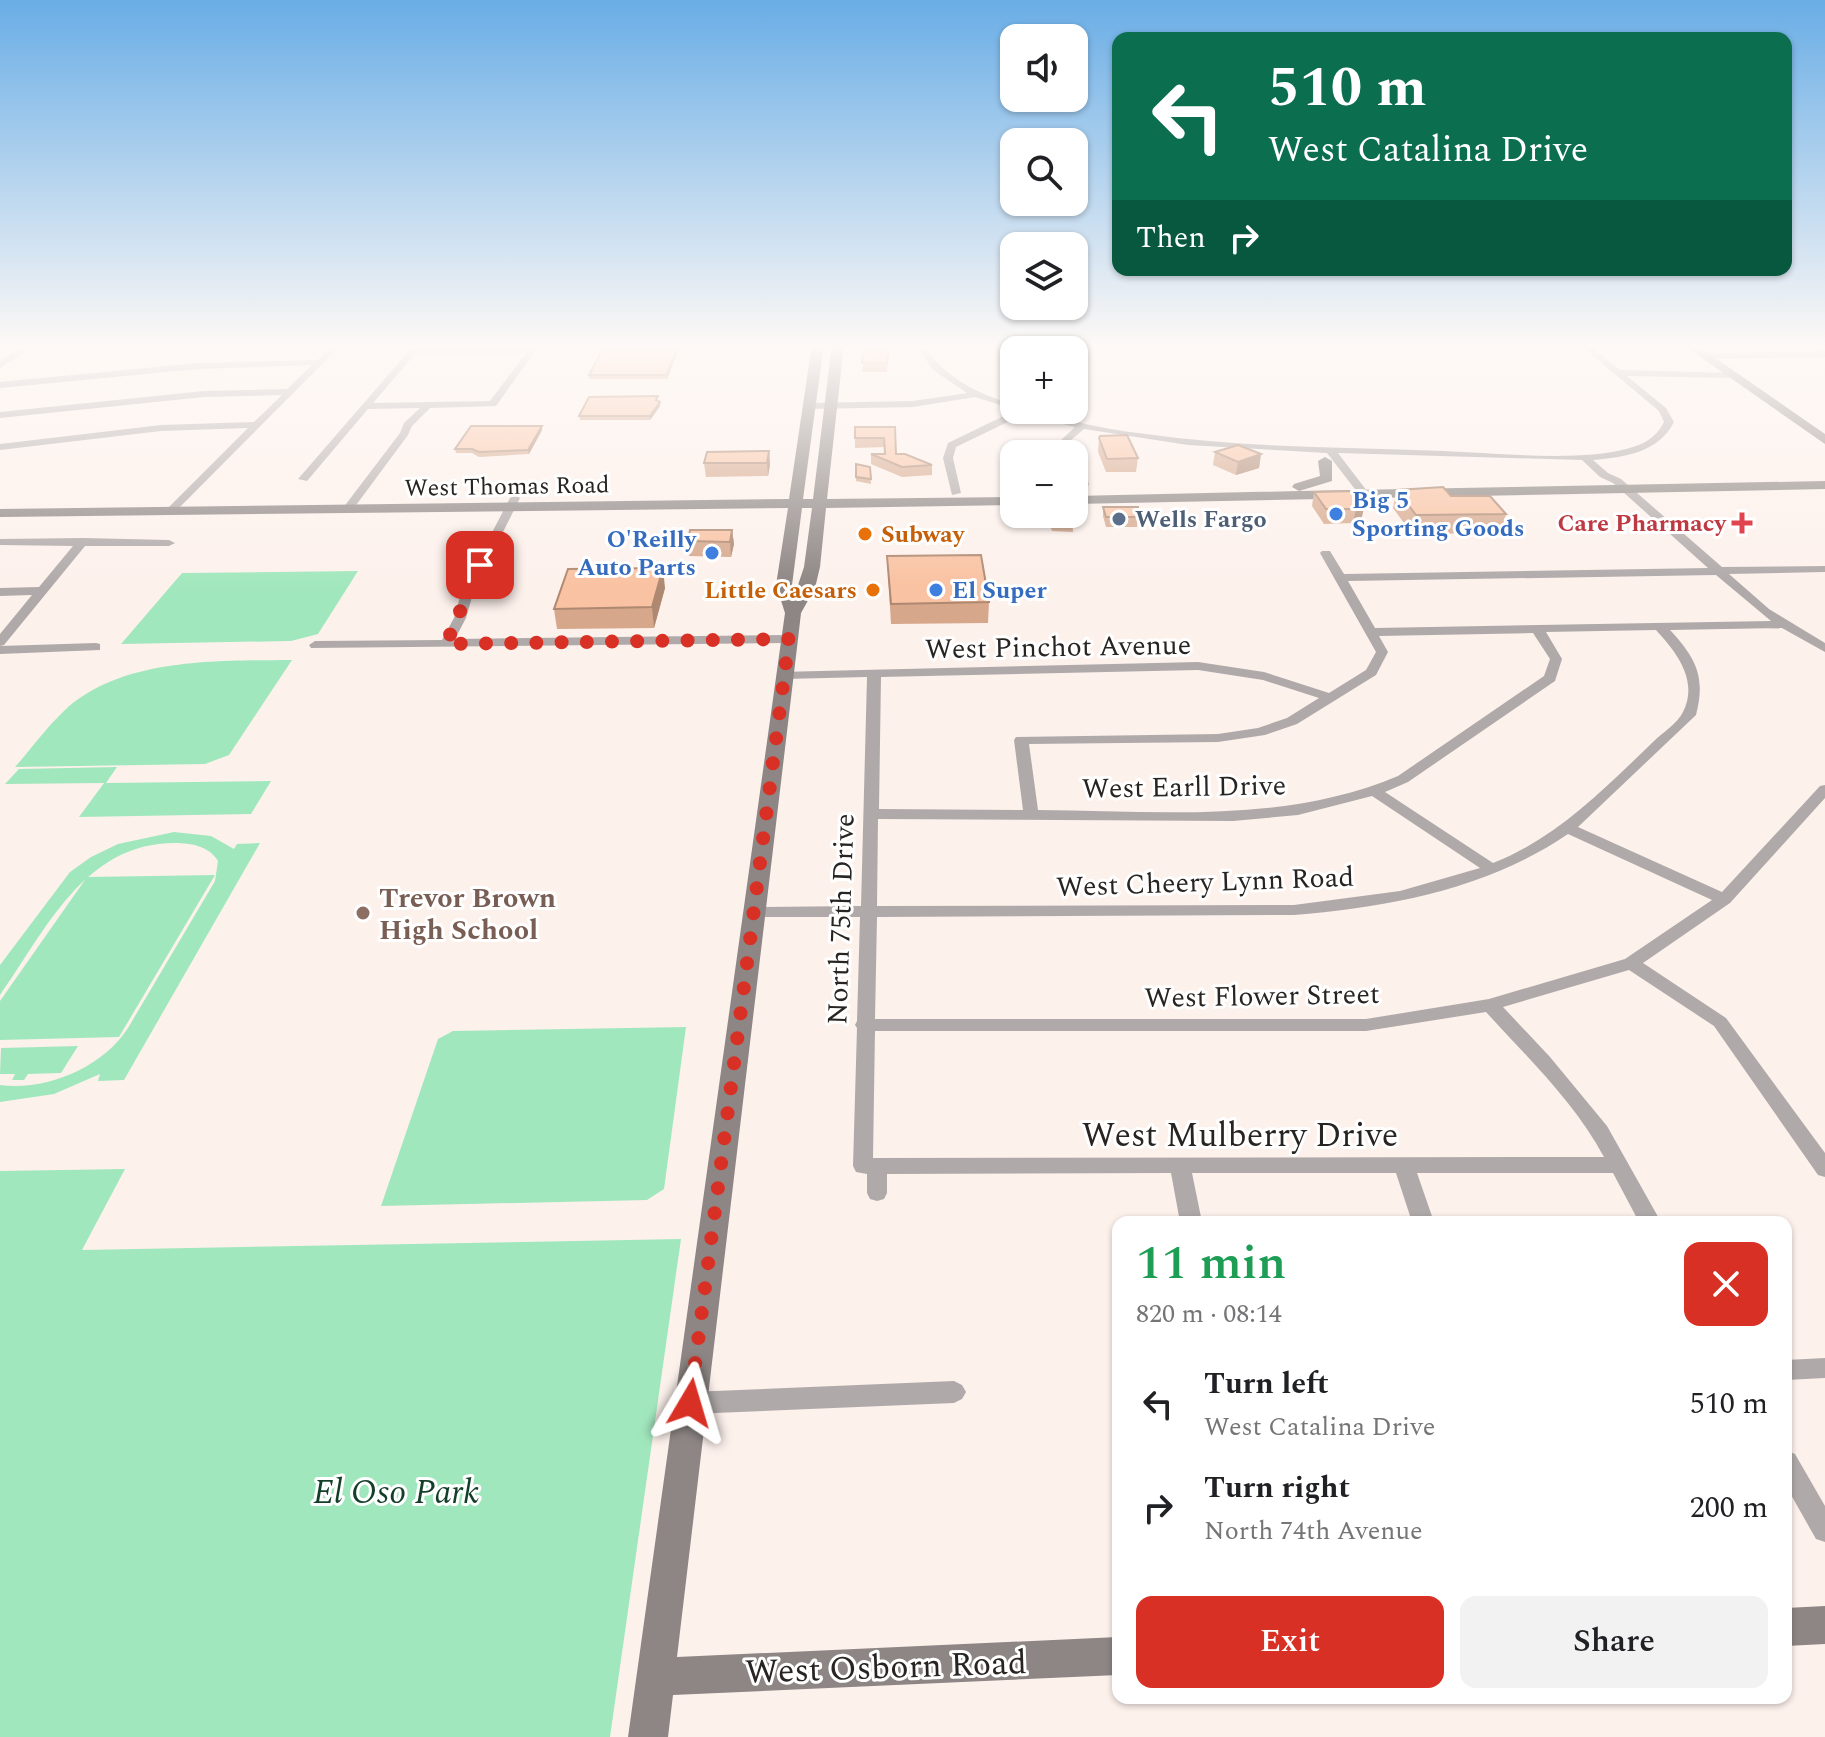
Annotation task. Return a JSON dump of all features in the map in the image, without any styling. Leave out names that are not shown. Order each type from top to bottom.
[{"type":"main road","points":[[793,613],[784,585],[806,425]]},
{"type":"main road","points":[[648,1737],[784,675],[793,613],[807,588],[828,425]]},
{"type":"main road","points":[[1803,425],[1825,440]]},
{"type":"main road","points":[[1299,487],[1327,478],[1323,454]]},
{"type":"main road","points":[[1736,488],[1734,484],[1738,483],[1808,476]]},
{"type":"main road","points":[[1088,493],[1623,486],[1825,476]]},
{"type":"main road","points":[[1623,486],[1736,488],[1825,485]]},
{"type":"main road","points":[[1088,493],[1299,487],[1354,491]]},
{"type":"main road","name":"West Thomas Road","points":[[819,500],[1000,492]]},
{"type":"main road","name":"West Thomas Road","points":[[0,513],[174,507],[794,500],[1000,501]]},
{"type":"main road","name":"West Thomas Road","points":[[0,503],[174,507]]},
{"type":"main road","points":[[1792,1627],[1825,1625]]},
{"type":"main road","name":"West Osborn Road","points":[[655,1677],[1112,1656]]},
{"type":"street","points":[[0,447],[124,432],[254,425]]},
{"type":"street","points":[[174,507],[255,425]]},
{"type":"street","points":[[303,479],[350,425]]},
{"type":"street","points":[[350,505],[411,425]]},
{"type":"street","points":[[956,493],[948,458],[951,445],[991,425]]},
{"type":"street","points":[[1075,425],[1190,443],[1323,454],[1590,457],[1645,447],[1668,425]]},
{"type":"street","points":[[1067,440],[1086,428]]},
{"type":"street","points":[[1079,440],[1086,428]]},
{"type":"street","points":[[122,448],[124,432]]},
{"type":"street","points":[[1323,454],[1354,491]]},
{"type":"street","points":[[1590,457],[1604,475],[1623,486],[1765,612],[1825,648]]},
{"type":"street","points":[[446,644],[460,618],[473,580],[513,503]]},
{"type":"street","points":[[0,642],[83,541]]},
{"type":"street","points":[[0,542],[169,543]]},
{"type":"street","points":[[1031,815],[1021,740],[1218,738],[1260,732],[1292,721],[1371,672],[1382,652],[1326,553]]},
{"type":"street","points":[[1341,578],[1825,569]]},
{"type":"street","points":[[0,592],[41,591]]},
{"type":"street","points":[[1370,632],[1784,624]]},
{"type":"street","name":"West Cheery Lynn Road","points":[[754,912],[1329,908],[1413,893],[1491,869],[1525,855],[1567,828],[1689,715],[1696,696],[1695,679],[1684,652],[1660,627]]},
{"type":"street","name":"West Earll Drive","points":[[872,814],[1272,814],[1325,806],[1376,792],[1403,779],[1550,678],[1556,659],[1538,630]]},
{"type":"street","points":[[315,645],[789,639]]},
{"type":"street","points":[[0,650],[96,647]]},
{"type":"street","name":"West Pinchot Avenue","points":[[784,675],[1198,666],[1255,672],[1283,679],[1328,697]]},
{"type":"street","name":"North 75th Drive","points":[[874,674],[864,1025],[870,1166],[877,1193]]},
{"type":"street","name":"West Flower Street","points":[[864,1025],[1366,1025],[1490,1005],[1631,963],[1724,899],[1825,789]]},
{"type":"street","points":[[1376,792],[1491,869]]},
{"type":"street","points":[[1567,828],[1724,899]]},
{"type":"street","points":[[1631,963],[1720,1022],[1825,1169]]},
{"type":"street","points":[[1490,1005],[1543,1062],[1600,1131],[1647,1216]]},
{"type":"street","points":[[1404,1165],[1421,1216]]},
{"type":"street","name":"West Mulberry Drive","points":[[870,1166],[1618,1165]]},
{"type":"street","points":[[1180,1166],[1190,1216]]},
{"type":"street","points":[[1792,1370],[1825,1368]]},
{"type":"street","points":[[690,1403],[954,1392]]},
{"type":"street","points":[[1792,1472],[1825,1530]]},
{"type":"green space","points":[[358,571],[318,634],[291,641],[121,644],[182,573]]},
{"type":"green space","points":[[292,660],[229,755],[205,764],[15,767],[64,711],[87,693],[113,680],[142,671],[203,662]]},
{"type":"green space","points":[[117,767],[106,783],[271,781],[251,814],[79,817],[104,783],[5,784],[19,769]]},
{"type":"green space","points":[[174,832],[211,836],[234,849],[237,844],[260,843],[124,1080],[98,1081],[100,1074],[54,1094],[0,1102],[0,1085],[36,1084],[72,1074],[104,1055],[117,1042],[215,881],[218,861],[205,849],[181,843],[143,847],[116,858],[92,874],[71,895],[0,995],[0,965],[70,872],[118,844]]},
{"type":"green space","points":[[215,875],[119,1037],[0,1040],[0,1001],[87,877]]},
{"type":"green space","points":[[686,1027],[664,1189],[647,1200],[381,1206],[438,1039],[453,1031]]},
{"type":"green space","points":[[78,1046],[61,1073],[28,1074],[24,1080],[12,1080],[15,1074],[0,1074],[1,1048]]},
{"type":"green space","name":"El Oso Park","points":[[125,1169],[82,1250],[681,1239],[610,1737],[0,1737],[0,1171]]},
{"type":"building","points":[[471,426],[542,426],[528,450],[479,452],[455,449]]},
{"type":"building","points":[[855,427],[895,427],[896,454],[905,454],[932,465],[902,467],[871,454],[885,454],[884,438],[855,438]]},
{"type":"building","points":[[1127,435],[1138,458],[1107,459],[1100,436]]},
{"type":"building","points":[[1238,445],[1261,454],[1238,462],[1215,452]]},
{"type":"building","points":[[769,451],[767,463],[704,463],[707,452]]},
{"type":"building","points":[[856,464],[870,467],[871,479],[856,477]]},
{"type":"building","points":[[1443,487],[1451,496],[1490,496],[1506,514],[1416,515],[1397,490]]},
{"type":"building","points":[[1357,491],[1365,503],[1356,509],[1326,509],[1314,492]]},
{"type":"building","points":[[1103,507],[1138,507],[1138,517],[1106,517]]},
{"type":"building","points":[[690,530],[732,530],[730,542],[688,541]]},
{"type":"building","points":[[981,555],[989,602],[891,604],[887,556]]},
{"type":"building","points":[[663,568],[652,607],[554,609],[568,569]]},
{"type":"place","name":"Big 5 Sporting Goods","points":[[1336,514]]},
{"type":"place","name":"Wells Fargo","points":[[1119,519]]},
{"type":"place","name":"Care Pharmacy","points":[[1742,523]]},
{"type":"place","name":"Subway","points":[[865,534]]},
{"type":"place","name":"O'Reilly Auto Parts","points":[[712,553]]},
{"type":"place","name":"Little Caesars","points":[[873,590]]},
{"type":"place","name":"El Super","points":[[936,590]]},
{"type":"place","name":"Trevor Brown High School","points":[[363,913]]},
{"type":"route","points":[[480,565],[468,590],[460,618],[446,644],[789,639],[690,1403]]}]
